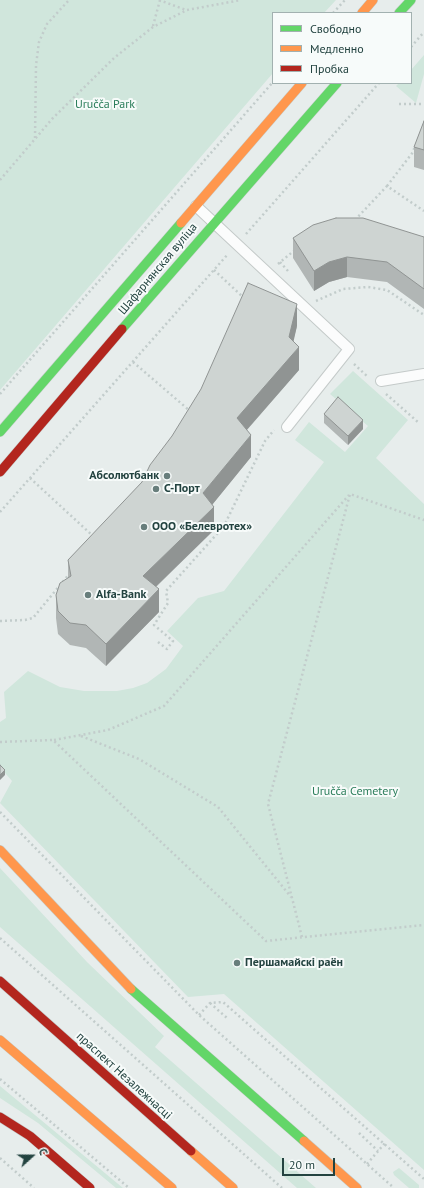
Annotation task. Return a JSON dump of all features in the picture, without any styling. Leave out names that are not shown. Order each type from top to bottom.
[{"type":"main road","points":[[363,12],[373,0]]},
{"type":"main road","points":[[401,12],[411,0]]},
{"type":"main road","name":"Шафарнянская вуліца","points":[[0,432],[301,84]]},
{"type":"main road","name":"Шафарнянская вуліца","points":[[0,472],[214,222],[336,84]]},
{"type":"main road","points":[[0,850],[132,990],[357,1188]]},
{"type":"main road","name":"праспект Незалежнасці","points":[[0,981],[232,1188]]},
{"type":"main road","points":[[0,1040],[172,1188]]},
{"type":"main road","points":[[0,1117],[30,1136],[90,1188]]},
{"type":"lane","points":[[196,206],[349,349],[287,427]]},
{"type":"lane","points":[[381,381],[424,374]]},
{"type":"path","points":[[35,138],[36,64],[39,42],[47,24],[70,0]]},
{"type":"path","points":[[153,27],[160,0],[187,10]]},
{"type":"path","points":[[0,180],[52,119],[114,58],[153,27],[187,10],[240,0]]},
{"type":"path","points":[[334,12],[345,0]]},
{"type":"path","points":[[412,46],[424,32]]},
{"type":"path","points":[[0,394],[272,83]]},
{"type":"path","points":[[0,512],[378,84]]},
{"type":"path","points":[[398,104],[424,104]]},
{"type":"path","points":[[353,222],[387,186],[412,152],[415,145]]},
{"type":"path","points":[[387,186],[424,211]]},
{"type":"path","points":[[266,273],[298,247]]},
{"type":"path","points":[[280,262],[290,273]]},
{"type":"path","points":[[214,270],[236,289],[248,303]]},
{"type":"path","points":[[310,296],[315,302],[343,289],[368,287],[387,290],[424,315]]},
{"type":"path","points":[[133,362],[191,412],[194,405]]},
{"type":"path","points":[[158,642],[167,650],[173,641],[154,626],[168,603],[166,591],[224,526],[265,441],[274,429]]},
{"type":"path","points":[[30,478],[97,540]]},
{"type":"path","points":[[350,494],[424,520]]},
{"type":"path","points":[[0,742],[53,740],[108,730],[164,706],[350,494]]},
{"type":"path","points":[[302,937],[268,804],[350,494]]},
{"type":"path","points":[[0,621],[25,620],[33,618],[73,570]]},
{"type":"path","points":[[80,735],[139,759],[218,807],[292,898]]},
{"type":"path","points":[[53,740],[266,940],[424,925]]},
{"type":"path","points":[[0,812],[199,1015],[394,1188]]},
{"type":"path","points":[[0,938],[282,1188]]},
{"type":"path","points":[[199,1015],[210,1003],[223,1002],[424,1179]]},
{"type":"path","points":[[210,1003],[227,1018]]},
{"type":"path","points":[[0,1078],[129,1188]]},
{"type":"path","points":[[359,1133],[378,1151]]},
{"type":"path","points":[[367,1164],[385,1144]]},
{"type":"path","points":[[0,1158],[34,1188]]},
{"type":"green space","name":"Uručča Park","points":[[0,0],[336,0],[325,12],[272,12],[272,74],[0,390]]},
{"type":"green space","points":[[424,55],[424,74],[416,103],[396,86],[398,84],[412,84],[412,69]]},
{"type":"green space","name":"Uručča Cemetery","points":[[353,371],[408,420],[376,458],[424,504],[424,1170],[224,994],[188,997],[0,803],[12,781],[0,767],[0,722],[6,718],[4,692],[28,671],[60,687],[84,691],[117,691],[133,688],[147,683],[166,669],[183,646],[167,631],[198,598],[224,591],[324,462],[295,440],[309,422],[345,452],[368,426],[330,394]]},
{"type":"green space","points":[[0,868],[87,962],[164,1036],[155,1047],[316,1188],[297,1188],[0,927]]},
{"type":"green space","points":[[0,1086],[123,1188],[116,1188],[38,1123],[0,1098]]},
{"type":"green space","points":[[399,1168],[419,1185],[419,1188],[409,1188],[394,1175],[393,1172]]},
{"type":"building","points":[[424,121],[424,150],[414,147]]},
{"type":"building","points":[[336,218],[363,218],[424,237],[424,289],[387,262],[347,257],[329,262],[314,271],[293,238],[313,225]]},
{"type":"building","points":[[248,283],[297,304],[289,337],[299,347],[237,418],[251,435],[203,493],[214,507],[143,576],[159,589],[106,644],[86,625],[70,623],[58,611],[56,595],[60,583],[71,576],[68,560],[142,482],[150,465],[172,436],[201,389]]},
{"type":"building","points":[[338,397],[363,420],[348,436],[324,414]]},
{"type":"building","points":[[0,765],[5,770],[0,775]]},
{"type":"traffic: fast","points":[[400,12],[411,0]]},
{"type":"traffic: fast","points":[[122,329],[336,84]]},
{"type":"traffic: fast","points":[[0,432],[181,223]]},
{"type":"traffic: fast","points":[[131,989],[304,1141]]},
{"type":"traffic: slow","points":[[363,12],[373,0]]},
{"type":"traffic: slow","points":[[181,223],[301,84]]},
{"type":"traffic: slow","points":[[0,850],[131,989]]},
{"type":"traffic: slow","points":[[0,1040],[172,1188]]},
{"type":"traffic: slow","points":[[304,1141],[357,1188]]},
{"type":"traffic: slow","points":[[191,1151],[233,1188]]},
{"type":"traffic: jam","points":[[0,472],[122,329]]},
{"type":"traffic: jam","points":[[0,981],[191,1151]]},
{"type":"traffic: jam","points":[[0,1117],[30,1136],[90,1188]]},
{"type":"place","name":"Абсолютбанк","points":[[167,476]]},
{"type":"place","name":"С-Порт","points":[[156,489]]},
{"type":"place","name":"ООО «Белевротех»","points":[[144,527]]},
{"type":"place","name":"Alfa-Bank","points":[[88,595]]},
{"type":"place","name":"Першамайскі раён","points":[[237,963]]}]
